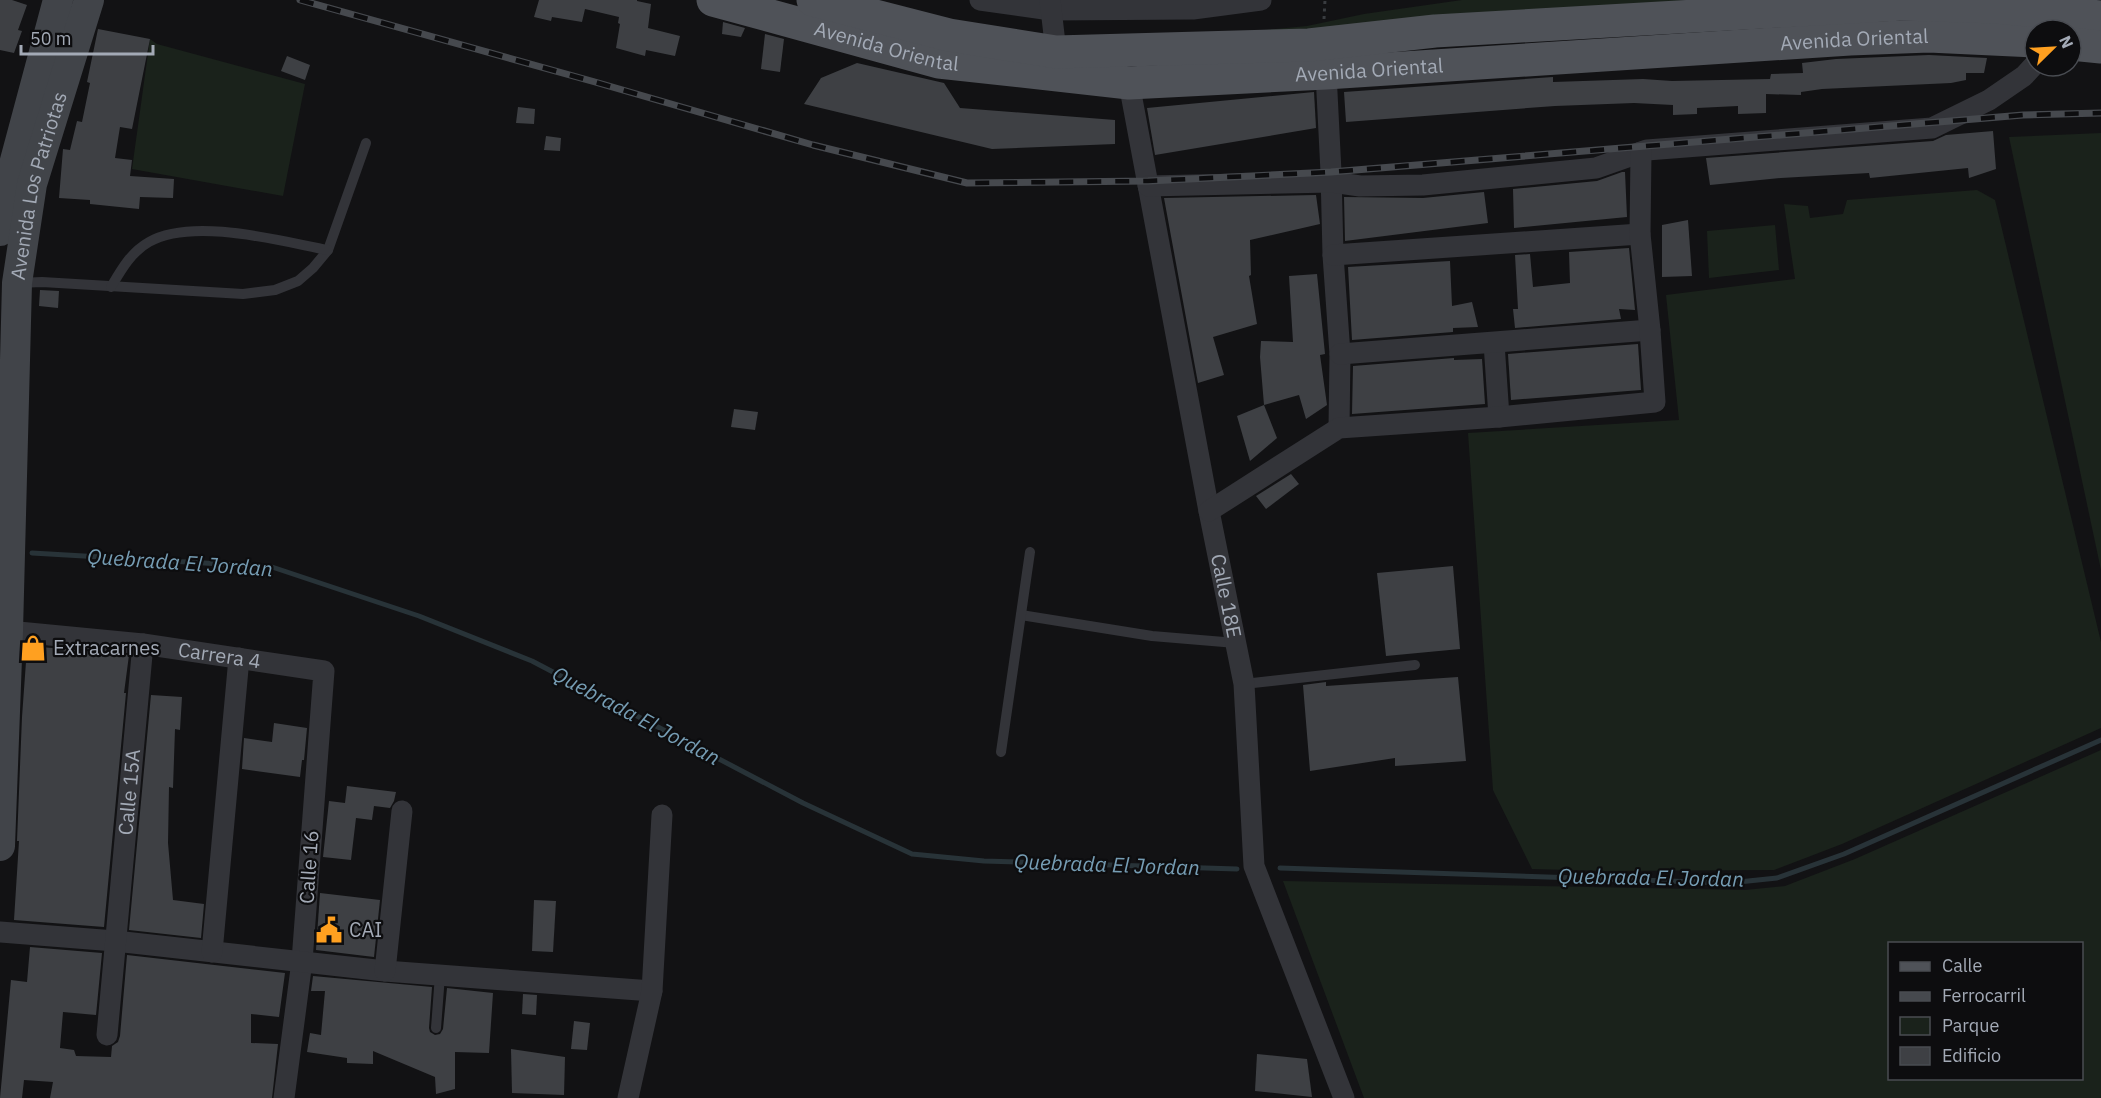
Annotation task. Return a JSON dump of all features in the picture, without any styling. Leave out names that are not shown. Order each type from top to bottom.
[{"type":"main road","name":"Avenida Los Patriotas","points":[[0,231],[9,183],[58,0]]},
{"type":"main road","name":"Avenida Los Patriotas","points":[[0,846],[6,612],[6,455],[17,283],[32,184],[89,0]]},
{"type":"main road","name":"Avenida Oriental","points":[[713,0],[939,62],[1129,83],[1326,73],[1850,39],[1929,36],[2023,40]]},
{"type":"main road","name":"Avenida Oriental","points":[[813,0],[949,35],[1056,52],[1309,45],[1435,31],[1903,4],[1996,7],[2101,17]]},
{"type":"main road","points":[[2083,45],[2101,47]]},
{"type":"street","points":[[980,0],[1051,5],[1193,9],[1261,0]]},
{"type":"street","points":[[2083,0],[2101,8]]},
{"type":"street","points":[[1051,5],[1056,52]]},
{"type":"street","points":[[1326,73],[1332,182],[1333,255],[1340,354],[1339,428]]},
{"type":"street","points":[[1148,186],[1332,182],[1360,186],[1423,185],[1596,168],[1641,152],[1932,128],[1989,100],[2023,77]]},
{"type":"street","name":"Calle 18E","points":[[1129,83],[1209,511],[1244,684],[1254,866],[1344,1098]]},
{"type":"street","points":[[1209,511],[1339,428],[1499,417],[1655,402],[1640,234],[1641,152]]},
{"type":"street","points":[[1333,255],[1640,234]]},
{"type":"street","points":[[1340,354],[1650,330]]},
{"type":"street","points":[[1494,343],[1499,417]]},
{"type":"street","name":"Carrera 4","points":[[6,612],[143,644],[324,671]]},
{"type":"street","name":"Calle 15A","points":[[108,1035],[143,644]]},
{"type":"street","points":[[212,952],[239,658]]},
{"type":"street","name":"Calle 16","points":[[284,1098],[302,961],[324,671]]},
{"type":"street","points":[[385,971],[402,811]]},
{"type":"street","points":[[628,1098],[652,991],[662,814]]},
{"type":"street","points":[[0,932],[115,941],[385,971],[652,991]]},
{"type":"lane","points":[[17,283],[42,282],[243,294],[275,290],[298,281],[314,268],[328,250],[366,143]]},
{"type":"lane","points":[[111,287],[124,265],[135,253],[147,243],[164,235],[194,231],[228,232],[328,250]]},
{"type":"lane","points":[[1001,752],[1030,552]]},
{"type":"lane","points":[[1021,615],[1152,636],[1236,643]]},
{"type":"lane","points":[[1244,684],[1415,664]]},
{"type":"lane","points":[[436,1028],[440,975]]},
{"type":"green space","points":[[1462,0],[1830,0],[1624,15],[1156,40],[1307,26],[1364,14]]},
{"type":"green space","points":[[150,39],[157,44],[305,84],[283,196],[132,169]]},
{"type":"green space","points":[[2101,133],[2101,570],[2009,137]]},
{"type":"green space","points":[[1977,190],[1995,200],[2101,642],[2101,728],[1842,844],[1774,870],[1532,869],[1493,790],[1468,433],[1679,420],[1666,295],[1795,279],[1784,204],[1808,206],[1810,218],[1843,214],[1847,200]]},
{"type":"green space","points":[[1775,225],[1779,270],[1709,278],[1707,231]]},
{"type":"green space","points":[[2101,750],[2101,1098],[1364,1098],[1283,881],[1745,890],[1785,886],[1855,859]]},
{"type":"building","points":[[0,0],[12,0],[27,5],[18,30],[22,31],[14,53],[0,50]]},
{"type":"building","points":[[539,0],[637,0],[651,4],[648,28],[680,36],[675,56],[646,50],[645,56],[616,48],[619,17],[585,9],[582,22],[552,17],[551,21],[534,17]]},
{"type":"building","points":[[723,22],[745,28],[741,37],[722,34]]},
{"type":"building","points":[[98,29],[150,39],[132,129],[120,127],[115,158],[132,160],[130,176],[174,179],[173,198],[140,197],[139,209],[90,204],[90,200],[59,198],[63,149],[70,150],[77,121],[82,122],[90,83],[87,82]]},
{"type":"building","points":[[765,34],[784,39],[780,72],[761,69]]},
{"type":"building","points":[[1929,55],[1987,58],[1984,73],[1966,73],[1966,80],[1951,83],[1822,89],[1801,92],[1801,95],[1766,94],[1766,113],[1738,114],[1738,106],[1697,108],[1697,114],[1673,115],[1673,105],[1634,103],[1555,106],[1346,122],[1344,92],[1553,77],[1553,82],[1770,79],[1771,74],[1803,73],[1802,63],[1836,59]]},
{"type":"building","points":[[287,56],[310,65],[305,80],[281,71]]},
{"type":"building","points":[[857,63],[944,83],[960,108],[1115,120],[1115,144],[992,149],[804,104],[821,78]]},
{"type":"building","points":[[1314,92],[1316,128],[1155,155],[1147,108]]},
{"type":"building","points":[[518,107],[535,109],[534,124],[516,123]]},
{"type":"building","points":[[1993,131],[1996,169],[1969,178],[1968,168],[1870,178],[1869,173],[1710,185],[1706,158],[1933,141],[1946,135]]},
{"type":"building","points":[[546,136],[561,138],[560,151],[544,150]]},
{"type":"building","points":[[1625,172],[1627,217],[1514,228],[1513,189],[1597,181]]},
{"type":"building","points":[[1484,192],[1488,223],[1345,241],[1344,197],[1423,198]]},
{"type":"building","points":[[1316,195],[1320,224],[1250,240],[1251,275],[1249,276],[1257,324],[1213,337],[1224,375],[1198,383],[1164,198]]},
{"type":"building","points":[[1688,220],[1692,276],[1662,277],[1662,225]]},
{"type":"building","points":[[1629,248],[1635,310],[1619,309],[1621,319],[1515,328],[1513,309],[1518,309],[1515,255],[1530,254],[1533,287],[1570,283],[1569,252]]},
{"type":"building","points":[[1450,261],[1452,306],[1472,302],[1478,327],[1453,328],[1453,332],[1352,340],[1348,267]]},
{"type":"building","points":[[1317,274],[1325,354],[1320,355],[1327,405],[1306,419],[1299,395],[1264,405],[1261,341],[1293,342],[1289,276]]},
{"type":"building","points":[[40,290],[59,291],[58,308],[39,306]]},
{"type":"building","points":[[1638,344],[1641,390],[1511,400],[1508,354]]},
{"type":"building","points":[[1454,358],[1454,360],[1482,359],[1485,404],[1352,414],[1353,366]]},
{"type":"building","points":[[1264,405],[1277,438],[1250,461],[1237,416]]},
{"type":"building","points":[[734,409],[758,412],[755,430],[731,427]]},
{"type":"building","points":[[1291,474],[1299,484],[1266,509],[1256,496]]},
{"type":"building","points":[[1453,566],[1460,649],[1386,656],[1377,573]]},
{"type":"building","points":[[30,646],[129,655],[104,927],[14,920],[19,841],[17,841],[22,717],[27,648]]},
{"type":"building","points":[[1458,677],[1466,761],[1395,766],[1395,758],[1310,771],[1303,685],[1326,682],[1326,686]]},
{"type":"building","points":[[151,695],[182,697],[180,730],[175,729],[173,788],[169,787],[168,843],[173,900],[204,904],[201,938],[129,930]]},
{"type":"building","points":[[274,723],[307,728],[300,777],[242,769],[244,738],[272,742]]},
{"type":"building","points":[[347,786],[396,792],[390,808],[374,806],[372,820],[356,818],[351,860],[323,857],[329,801],[345,803]]},
{"type":"building","points":[[320,893],[380,900],[374,957],[316,950]]},
{"type":"building","points":[[534,900],[556,901],[553,952],[532,951]]},
{"type":"building","points":[[30,947],[102,953],[96,1015],[63,1012],[60,1048],[74,1050],[76,1056],[111,1057],[112,1046],[118,1042],[120,1036],[127,955],[285,973],[279,1017],[251,1014],[251,1043],[278,1044],[272,1098],[50,1098],[53,1082],[24,1080],[22,1098],[0,1098],[11,980],[27,982]]},
{"type":"building","points":[[313,976],[432,987],[429,1028],[430,1032],[435,1035],[440,1034],[443,1029],[447,988],[493,993],[489,1053],[455,1052],[455,1089],[436,1094],[435,1077],[373,1051],[373,1064],[347,1063],[347,1058],[307,1052],[310,1033],[321,1035],[325,991],[311,991]]},
{"type":"building","points":[[523,994],[537,995],[536,1015],[522,1014]]},
{"type":"building","points":[[574,1021],[590,1023],[587,1050],[571,1049]]},
{"type":"building","points":[[511,1049],[565,1057],[564,1095],[512,1093]]},
{"type":"building","points":[[1257,1054],[1307,1059],[1312,1097],[1255,1091]]},
{"type":"waterway","name":"Quebrada El Jordan","points":[[32,553],[272,567],[419,616],[532,661],[803,803],[912,854],[984,861],[1237,869]]},
{"type":"waterway","name":"Quebrada El Jordan","points":[[1280,868],[1729,883],[1777,878],[1844,854],[2101,740]]},
{"type":"railway","points":[[300,0],[813,145],[967,183],[1148,181],[1331,172],[2023,115],[2101,113]]},
{"type":"place","name":"Extracarnes","points":[[33,648]]},
{"type":"place","name":"CAI","points":[[329,930]]}]
